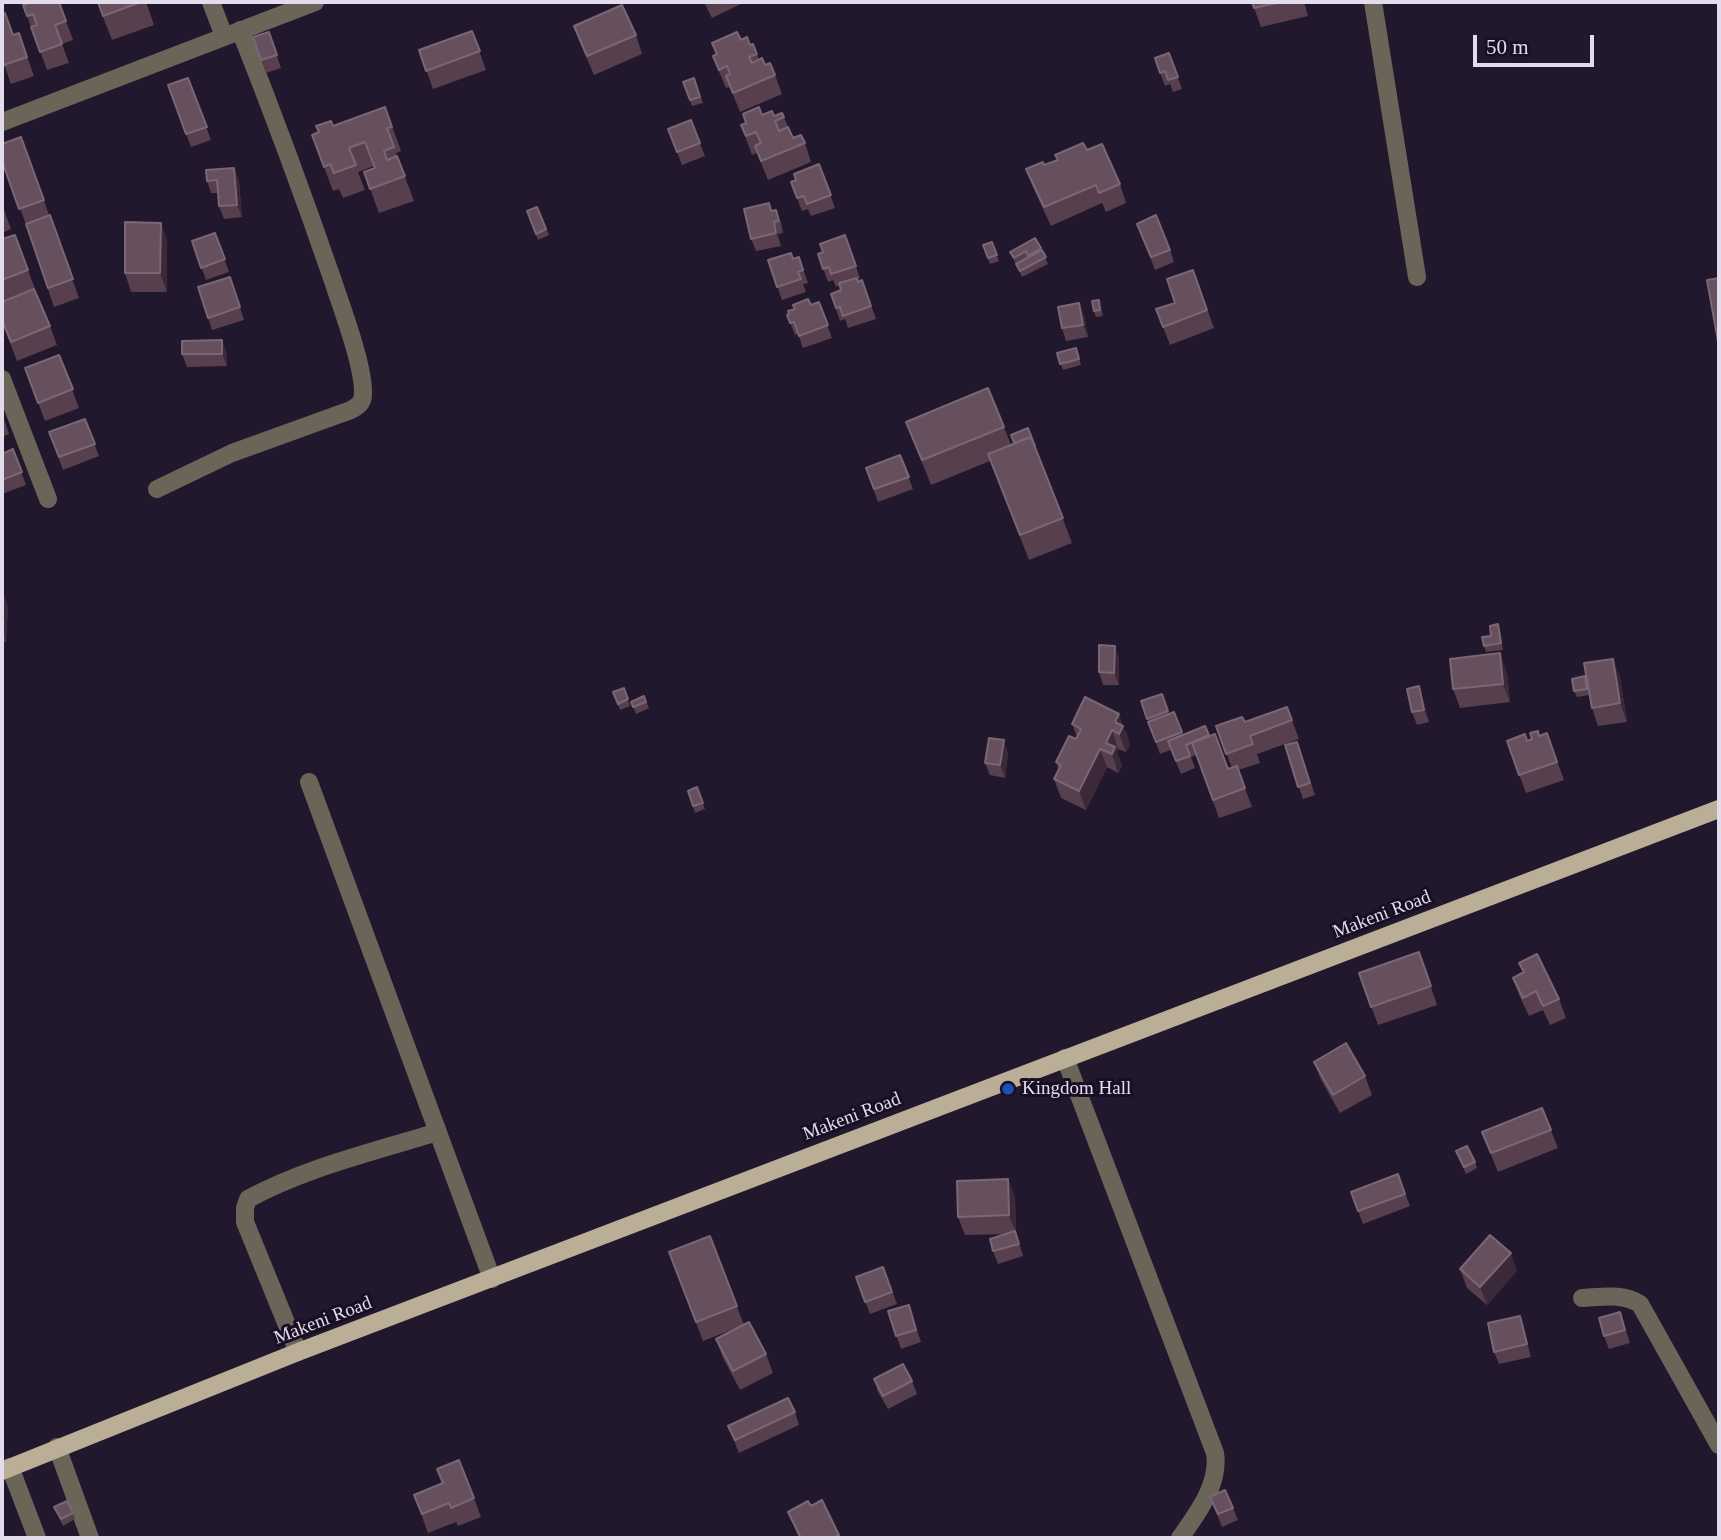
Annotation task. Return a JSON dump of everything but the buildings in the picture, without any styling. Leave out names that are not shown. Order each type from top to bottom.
[{"type":"main road","name":"Makeni Road","points":[[6,1469],[298,1352],[1719,809]]},
{"type":"street","points":[[157,489],[232,453],[351,410],[360,404],[363,396],[359,368],[343,312],[273,114],[232,33],[211,2]]},
{"type":"street","points":[[2,122],[315,2]]},
{"type":"street","points":[[1373,2],[1418,277]]},
{"type":"street","points":[[2,379],[48,499]]},
{"type":"street","points":[[309,782],[492,1279]]},
{"type":"street","points":[[1065,1058],[1215,1453],[1215,1478],[1180,1538]]},
{"type":"street","points":[[298,1352],[246,1222],[245,1208],[248,1199],[276,1184],[309,1172],[437,1132]]},
{"type":"street","points":[[1582,1298],[1622,1296],[1640,1304],[1719,1446]]},
{"type":"street","points":[[57,1447],[90,1538]]},
{"type":"street","points":[[6,1469],[37,1538]]},
{"type":"place","name":"Kingdom Hall","points":[[1008,1089]]}]
